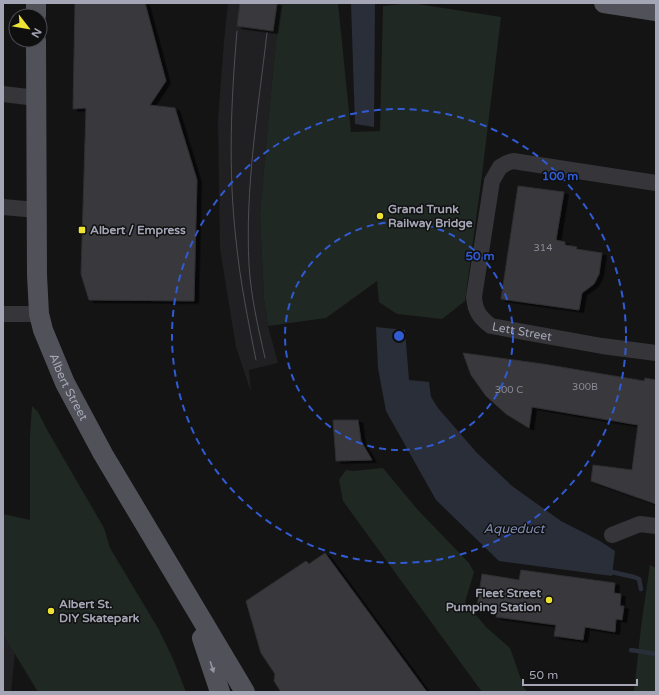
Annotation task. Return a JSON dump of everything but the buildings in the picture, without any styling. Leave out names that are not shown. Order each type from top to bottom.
[{"type":"main road","points":[[604,3],[656,11]]},
{"type":"main road","name":"Albert Street","points":[[36,48],[37,276],[39,314],[44,334],[64,383],[80,413],[191,604],[245,692]]},
{"type":"main road","points":[[191,604],[220,692]]},
{"type":"street","points":[[3,94],[36,98]]},
{"type":"street","name":"Lett Street","points":[[656,183],[513,161],[507,162],[500,167],[492,181],[474,297],[475,307],[478,314],[491,326],[602,346],[656,353]]},
{"type":"street","points":[[3,207],[36,210]]},
{"type":"street","points":[[3,314],[39,314]]},
{"type":"street","points":[[612,535],[640,524],[656,526]]},
{"type":"shaded area","points":[[228,3],[280,3],[260,215],[264,299],[268,326],[278,363],[249,370],[251,392],[236,347],[220,249],[218,120]]},
{"type":"shaded area","points":[[280,3],[338,3],[351,132],[380,131],[383,6],[411,3],[501,17],[465,301],[442,319],[397,314],[379,302],[377,281],[326,318],[268,326],[264,299],[260,215]]},
{"type":"shaded area","points":[[32,406],[38,412],[104,528],[110,548],[159,630],[173,659],[186,692],[38,692],[3,634],[3,514],[30,520],[30,436]]},
{"type":"shaded area","points":[[383,468],[417,509],[469,563],[474,572],[465,602],[486,627],[510,648],[524,688],[528,692],[482,692],[343,501],[339,480],[346,470],[353,471]]},
{"type":"shaded area","points":[[650,565],[656,568],[656,692],[634,692],[641,627]]},
{"type":"shaded area","points":[[3,597],[19,612],[11,692],[3,692]]},
{"type":"water","points":[[351,3],[375,3],[374,127],[355,124]]},
{"type":"water","name":"Aqueduct","points":[[376,327],[405,330],[409,380],[429,382],[431,397],[438,408],[477,453],[512,486],[561,521],[600,541],[615,551],[612,576],[499,561],[436,500],[386,411],[378,368]]},
{"type":"waterway","points":[[612,572],[639,579],[641,589]]},
{"type":"waterway","points":[[631,650],[656,654]]},
{"type":"tram line","points":[[237,31],[231,136],[232,188],[240,270],[256,360]]},
{"type":"tram line","points":[[265,358],[251,289],[248,236],[253,149],[267,33]]},
{"type":"place","name":"Grand Trunk Railway Bridge","points":[[380,216]]},
{"type":"place","name":"Albert / Empress","points":[[82,230]]},
{"type":"place","name":"Fleet Street Pumping Station","points":[[549,600]]},
{"type":"place","name":"Albert St. DIY Skatepark","points":[[51,611]]}]
